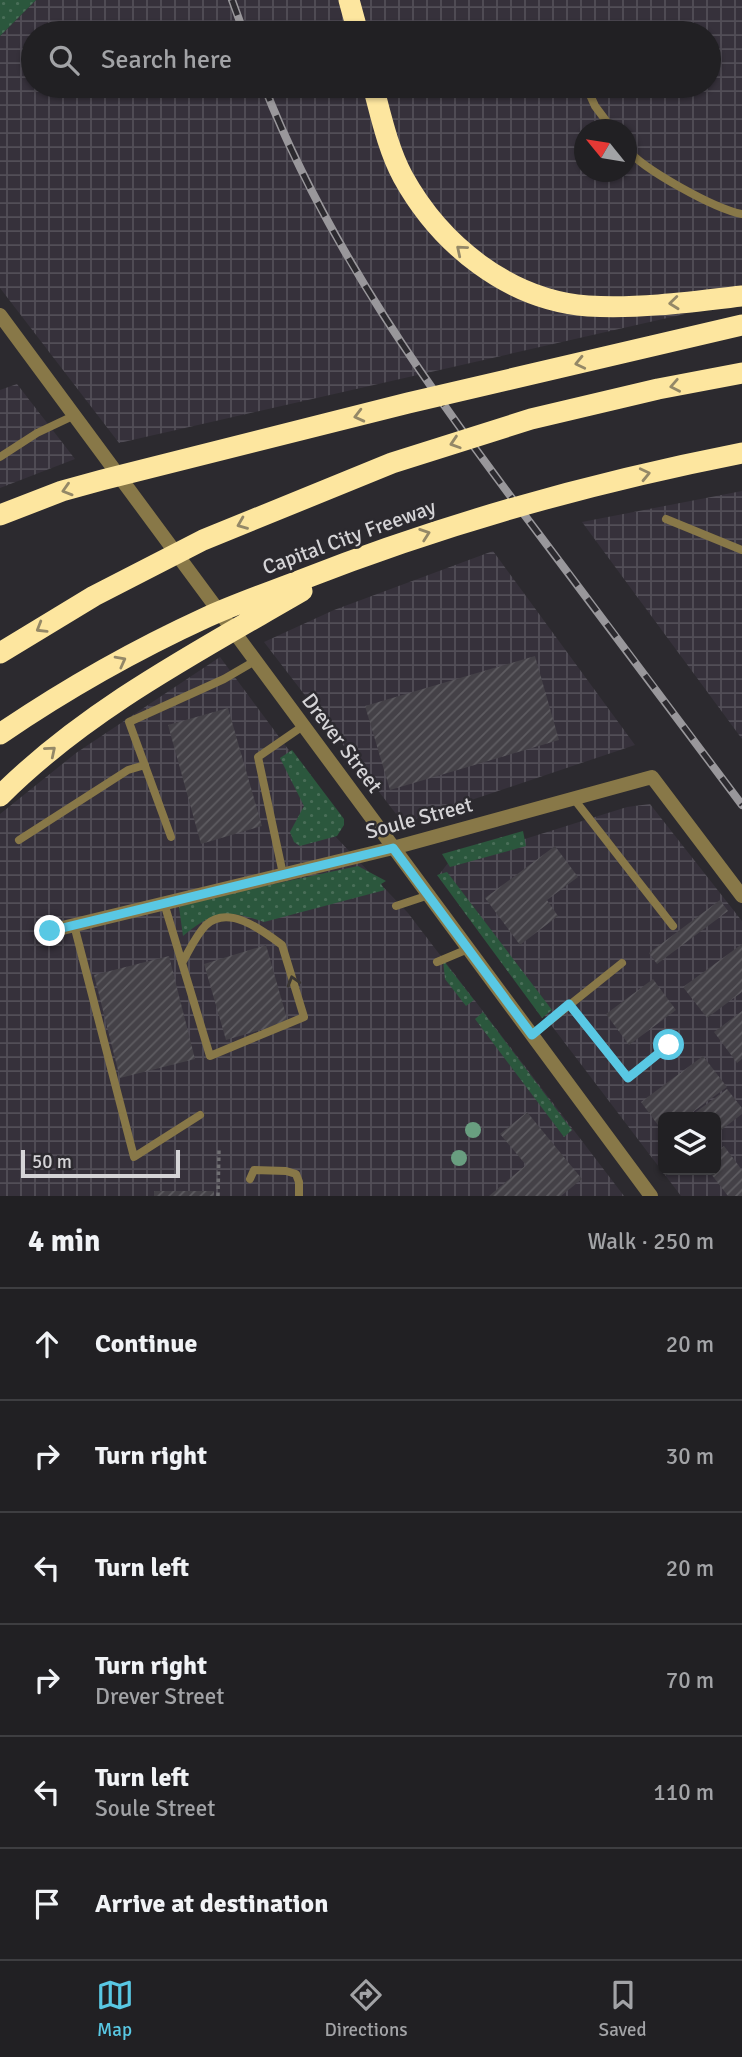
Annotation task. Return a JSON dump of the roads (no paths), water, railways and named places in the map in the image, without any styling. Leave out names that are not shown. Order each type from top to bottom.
[{"type":"highway","points":[[349,0],[355,21]]},
{"type":"highway","points":[[376,98],[402,175],[422,207],[444,236],[474,261],[499,277],[554,300],[586,306],[646,306],[742,296]]},
{"type":"highway","points":[[0,515],[62,491],[102,480],[408,403],[742,325]]},
{"type":"highway","points":[[0,653],[94,596],[203,540],[392,463],[531,419],[658,389],[742,373]]},
{"type":"highway","name":"Capital City Freeway","points":[[0,734],[63,692],[208,617],[361,556],[444,527],[544,497],[742,453]]},
{"type":"highway","points":[[0,796],[65,739],[108,709],[361,556]]},
{"type":"street","name":"Drever Street","points":[[0,315],[651,1196]]},
{"type":"street","name":"Soule Street","points":[[50,931],[393,848],[652,777],[742,896]]},
{"type":"lane","points":[[591,98],[605,119]]},
{"type":"lane","points":[[637,159],[684,188],[729,211],[742,214]]},
{"type":"lane","points":[[0,457],[37,433],[73,416]]},
{"type":"lane","points":[[666,519],[742,550]]},
{"type":"lane","points":[[171,836],[129,722],[224,679],[255,661]]},
{"type":"lane","points":[[283,874],[258,757],[303,726]]},
{"type":"lane","points":[[19,841],[128,770],[145,765]]},
{"type":"lane","points":[[573,799],[673,926]]},
{"type":"lane","points":[[396,906],[429,895]]},
{"type":"lane","points":[[164,903],[182,963],[210,1056],[304,1017],[282,945],[242,920],[224,917],[207,924],[182,963]]},
{"type":"lane","points":[[74,925],[134,1157],[200,1115]]},
{"type":"lane","points":[[437,962],[468,949]]},
{"type":"lane","points":[[532,1035],[622,963]]},
{"type":"lane","points":[[569,1004],[628,1078],[669,1045]]},
{"type":"lane","points":[[250,1179],[254,1170],[296,1174],[299,1196]]},
{"type":"railway","points":[[232,0],[240,21]]},
{"type":"railway","points":[[269,98],[319,206],[351,263],[422,373],[498,480],[742,805]]}]
